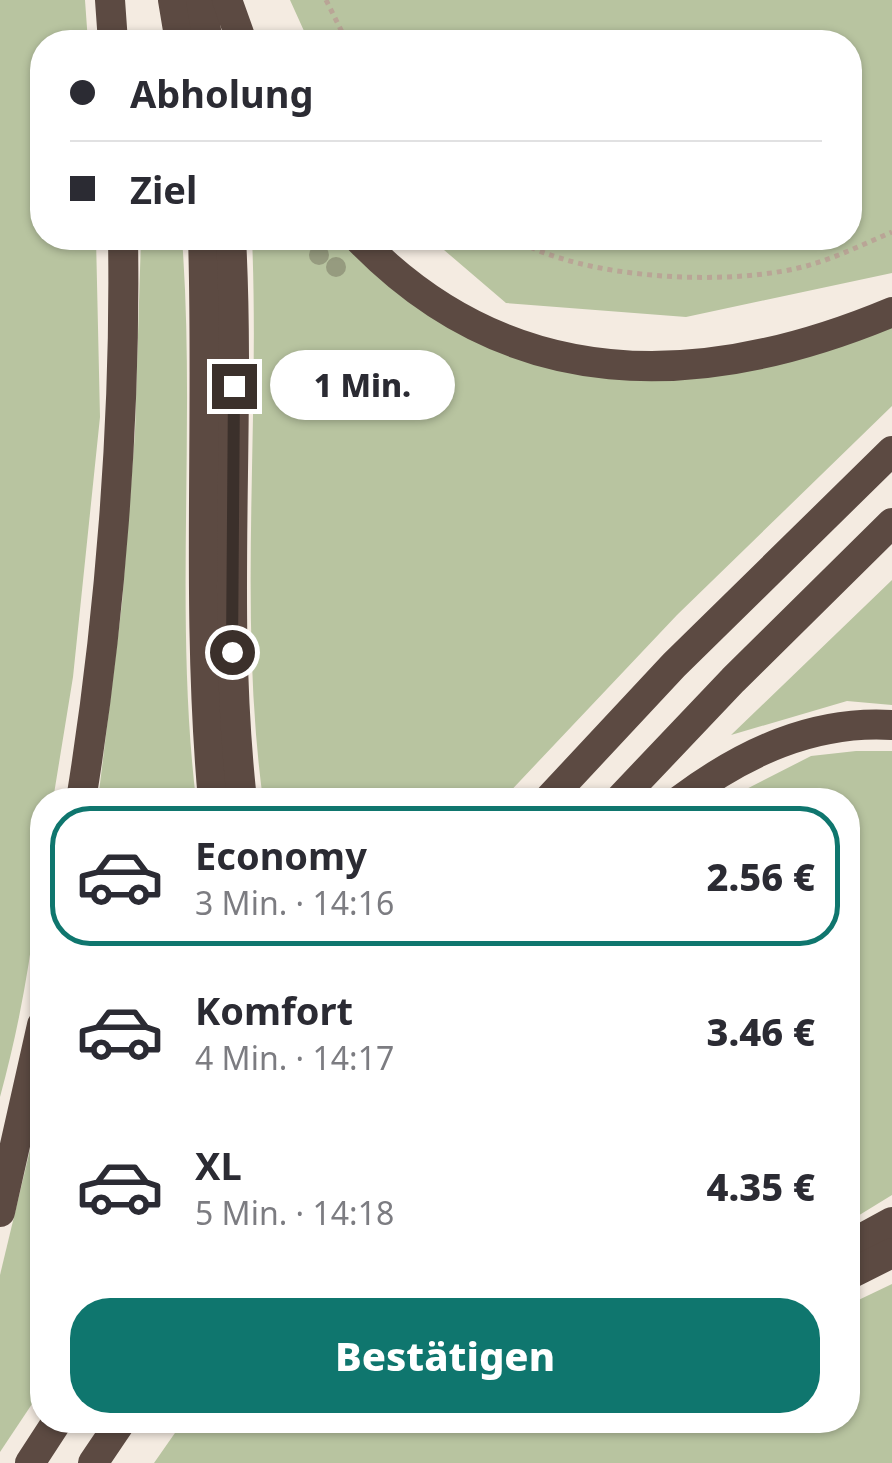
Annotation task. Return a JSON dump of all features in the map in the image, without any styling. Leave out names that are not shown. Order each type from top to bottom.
[{"type":"highway","points":[[110,0],[112,30]]},
{"type":"highway","points":[[173,0],[178,30]]},
{"type":"highway","points":[[201,0],[206,30]]},
{"type":"highway","points":[[227,0],[238,30]]},
{"type":"highway","points":[[82,788],[106,598],[118,430],[123,250]]},
{"type":"highway","points":[[204,250],[204,620],[212,788]]},
{"type":"highway","points":[[231,250],[235,355],[232,683],[241,788]]},
{"type":"highway","points":[[371,250],[406,283],[458,318],[482,331],[571,360],[664,367],[715,362],[816,340],[892,312]]},
{"type":"highway","points":[[559,788],[674,664],[892,452]]},
{"type":"highway","points":[[631,788],[733,680],[892,523]]},
{"type":"highway","points":[[699,788],[745,758],[804,733],[836,726],[892,725]]},
{"type":"highway","points":[[0,1212],[30,1078]]},
{"type":"highway","points":[[860,1239],[892,1222]]},
{"type":"highway","points":[[860,1270],[892,1253]]},
{"type":"highway","points":[[30,1463],[50,1433]]},
{"type":"highway","points":[[94,1463],[114,1433]]},
{"type":"path","points":[[326,0],[341,30]]},
{"type":"path","points":[[862,244],[892,232]]},
{"type":"path","points":[[533,250],[609,271],[732,278],[812,265],[848,250]]},
{"type":"green space","points":[[0,0],[85,0],[87,30],[30,30],[30,250],[96,250],[100,417],[73,677],[55,788],[30,788],[30,956],[0,1097]]},
{"type":"green space","points":[[290,0],[892,0],[892,273],[686,317],[506,303],[444,250],[862,250],[862,30],[304,30]]},
{"type":"green space","points":[[141,250],[183,250],[187,378],[186,660],[195,788],[99,788],[122,603],[135,432]]},
{"type":"green space","points":[[252,250],[358,250],[382,275],[606,372],[892,320],[892,406],[677,615],[513,788],[262,788],[252,660]]},
{"type":"green space","points":[[892,580],[892,705],[847,701],[731,735]]},
{"type":"green space","points":[[892,751],[892,1195],[860,1215],[860,788],[748,788],[811,756]]},
{"type":"green space","points":[[30,1150],[30,1407],[0,1452],[0,1275]]},
{"type":"green space","points":[[892,1284],[892,1463],[154,1463],[175,1433],[860,1433],[860,1299]]},
{"type":"route","points":[[232,652],[234,386]]}]
